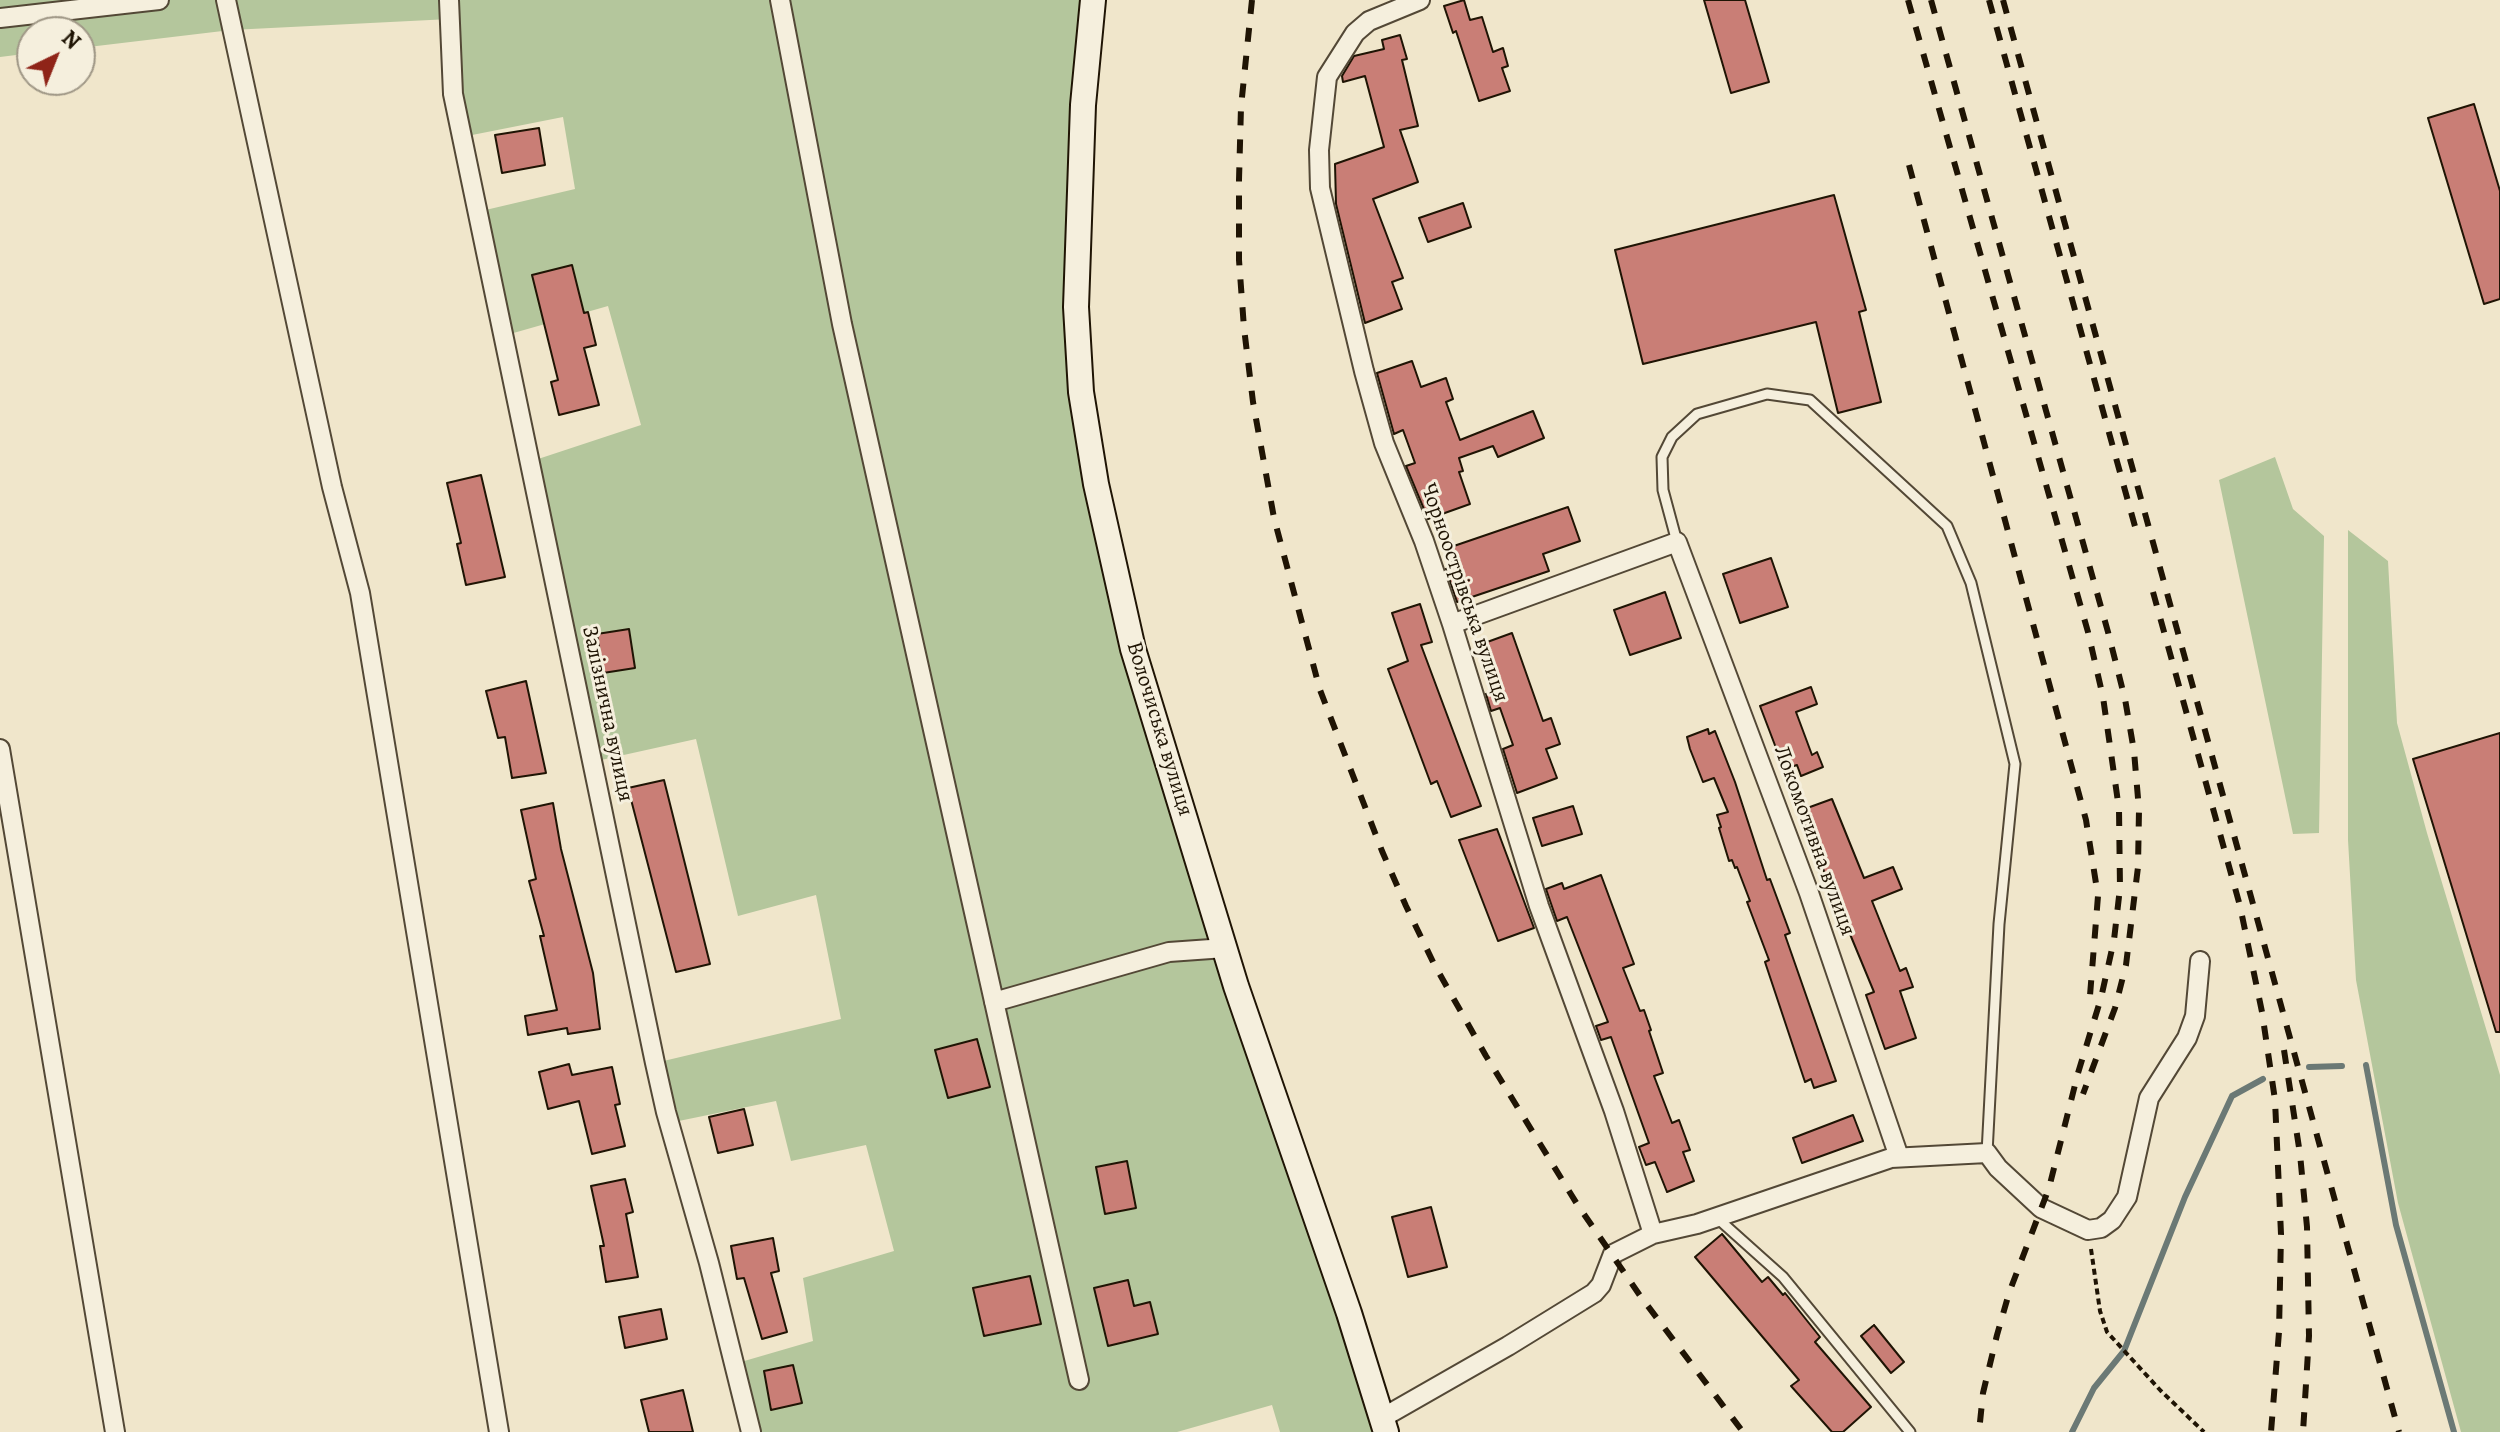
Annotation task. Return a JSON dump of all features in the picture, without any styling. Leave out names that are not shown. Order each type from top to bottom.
[{"type":"main road","name":"Волочиська вулиця","points":[[1093,0],[1083,105],[1076,307],[1081,392],[1096,484],[1133,649],[1225,948],[1384,1425]]},
{"type":"street","points":[[0,18],[159,0]]},
{"type":"street","points":[[226,0],[332,487],[360,593],[499,1432]]},
{"type":"street","name":"Залізнична вулиця","points":[[449,0],[453,94],[646,1018],[666,1112],[709,1263],[751,1432]]},
{"type":"street","points":[[780,0],[842,324],[1079,1380]]},
{"type":"street","name":"Чорноострівська вулиця","points":[[1420,0],[1369,21],[1355,33],[1327,77],[1319,150],[1320,188],[1384,443],[1424,541],[1539,906],[1614,1111],[1653,1234]]},
{"type":"street","points":[[1452,624],[1677,542]]},
{"type":"street","name":"Локомотивна вулиця","points":[[1677,542],[1809,893],[1899,1157]]},
{"type":"street","points":[[0,749],[115,1432]]},
{"type":"street","points":[[994,1002],[1169,952],[1225,948]]},
{"type":"street","points":[[1384,1425],[1594,1293],[1601,1285],[1613,1254],[1653,1234],[1716,1217],[1899,1157],[1987,1153],[1998,1168],[2041,1208],[2088,1230],[2101,1228],[2112,1220],[2127,1197],[2149,1098],[2187,1038],[2195,1016],[2200,961]]},
{"type":"lane","points":[[1677,542],[1663,490],[1662,457],[1672,437],[1697,414],[1767,394],[1810,400],[1947,526],[1971,583],[2015,764],[1999,924],[1987,1153]]},
{"type":"lane","points":[[1716,1217],[1783,1277],[1910,1432]]},
{"type":"path","points":[[2088,1230],[2100,1311],[2107,1332],[2204,1432]]},
{"type":"green space","points":[[0,0],[1093,0],[1076,307],[1133,649],[1386,1432],[1280,1432],[1272,1405],[1177,1432],[751,1432],[734,1364],[813,1341],[803,1278],[894,1251],[866,1145],[791,1161],[776,1101],[669,1123],[655,1063],[841,1019],[816,895],[738,916],[696,739],[592,762],[529,462],[641,425],[608,306],[503,336],[477,212],[575,189],[563,117],[462,137],[450,19],[231,30],[96,46],[96,16],[16,16],[16,55],[0,57]]},
{"type":"green space","points":[[2275,457],[2293,509],[2324,536],[2319,833],[2293,834],[2219,480]]},
{"type":"green space","points":[[2348,530],[2388,561],[2397,723],[2500,1075],[2500,1432],[2461,1432],[2398,1203],[2356,980],[2348,840]]},
{"type":"building","points":[[1464,0],[1470,20],[1482,17],[1493,52],[1503,48],[1508,66],[1502,68],[1510,91],[1479,101],[1456,31],[1453,33],[1444,6]]},
{"type":"building","points":[[1704,0],[1745,0],[1769,82],[1731,93]]},
{"type":"building","points":[[1400,35],[1407,59],[1402,60],[1418,126],[1400,130],[1418,182],[1373,199],[1403,278],[1392,282],[1402,309],[1365,323],[1336,204],[1335,164],[1384,147],[1365,76],[1343,82],[1342,76],[1354,56],[1384,49],[1382,40]]},
{"type":"building","points":[[2474,104],[2500,191],[2500,299],[2484,304],[2428,118]]},
{"type":"building","points":[[539,128],[545,165],[502,173],[495,135]]},
{"type":"building","points":[[1834,195],[1866,310],[1859,312],[1881,402],[1838,413],[1816,322],[1643,364],[1615,250]]},
{"type":"building","points":[[1463,203],[1471,227],[1428,242],[1419,218]]},
{"type":"building","points":[[572,265],[596,345],[584,348],[599,405],[559,415],[551,382],[558,380],[532,275]]},
{"type":"building","points":[[1412,361],[1421,387],[1446,378],[1453,399],[1446,402],[1460,440],[1533,411],[1544,438],[1498,457],[1493,446],[1459,458],[1463,471],[1459,472],[1470,504],[1428,519],[1406,466],[1415,463],[1403,430],[1394,434],[1377,373]]},
{"type":"building","points":[[481,475],[505,577],[466,585],[457,544],[461,543],[447,483]]},
{"type":"building","points":[[1568,507],[1580,541],[1543,554],[1549,571],[1457,602],[1446,569],[1454,566],[1448,548]]},
{"type":"building","points":[[1771,558],[1788,607],[1740,623],[1723,574]]},
{"type":"building","points":[[1665,592],[1681,638],[1630,655],[1614,610]]},
{"type":"building","points":[[1420,604],[1432,642],[1421,645],[1481,806],[1451,817],[1437,781],[1431,784],[1388,669],[1408,661],[1392,613]]},
{"type":"building","points":[[629,629],[635,668],[603,673],[597,634]]},
{"type":"building","points":[[1512,633],[1543,721],[1551,718],[1560,744],[1546,749],[1557,778],[1517,793],[1503,749],[1513,745],[1500,708],[1491,711],[1486,694],[1495,691],[1479,645]]},
{"type":"building","points":[[526,681],[546,773],[512,778],[505,737],[498,738],[486,691]]},
{"type":"building","points":[[1811,687],[1817,704],[1796,712],[1812,755],[1817,752],[1823,767],[1801,776],[1797,765],[1784,769],[1760,706]]},
{"type":"building","points":[[1708,729],[1709,734],[1715,731],[1767,880],[1770,879],[1790,933],[1785,935],[1836,1081],[1814,1088],[1811,1079],[1805,1082],[1765,962],[1769,960],[1747,902],[1750,901],[1737,867],[1732,860],[1729,861],[1719,828],[1717,815],[1728,812],[1714,778],[1703,782],[1690,749],[1687,737]]},
{"type":"building","points":[[2500,733],[2500,1032],[2496,1032],[2413,759]]},
{"type":"building","points":[[664,780],[710,964],[676,972],[628,788]]},
{"type":"building","points":[[1832,799],[1864,878],[1893,867],[1902,889],[1872,901],[1900,971],[1906,968],[1913,987],[1900,991],[1916,1038],[1885,1049],[1866,995],[1874,992],[1799,811]]},
{"type":"building","points":[[553,803],[561,849],[593,973],[600,1029],[568,1034],[567,1028],[528,1035],[525,1016],[557,1010],[540,936],[544,936],[529,881],[536,879],[521,810]]},
{"type":"building","points":[[1573,806],[1582,834],[1542,846],[1533,818]]},
{"type":"building","points":[[1497,829],[1534,928],[1498,941],[1459,840]]},
{"type":"building","points":[[1601,875],[1634,964],[1623,968],[1640,1011],[1644,1010],[1663,1073],[1654,1076],[1672,1123],[1679,1120],[1690,1150],[1683,1152],[1694,1181],[1667,1192],[1655,1162],[1646,1165],[1639,1147],[1649,1143],[1611,1037],[1601,1040],[1596,1026],[1608,1022],[1567,917],[1557,921],[1546,889],[1562,883],[1564,889]]},
{"type":"building","points":[[977,1039],[990,1087],[948,1098],[935,1050]]},
{"type":"building","points":[[569,1064],[572,1075],[612,1067],[620,1104],[615,1105],[625,1146],[592,1154],[579,1101],[548,1109],[539,1072]]},
{"type":"building","points":[[744,1109],[753,1145],[718,1153],[709,1117]]},
{"type":"building","points":[[1853,1115],[1863,1141],[1802,1163],[1793,1138]]},
{"type":"building","points":[[1127,1161],[1136,1208],[1105,1214],[1096,1167]]},
{"type":"building","points":[[625,1179],[633,1212],[626,1214],[638,1277],[606,1282],[600,1246],[604,1246],[591,1186]]},
{"type":"building","points":[[1431,1207],[1447,1267],[1408,1277],[1392,1217]]},
{"type":"building","points":[[1722,1234],[1762,1282],[1768,1277],[1783,1295],[1785,1293],[1820,1337],[1815,1342],[1871,1407],[1843,1432],[1832,1432],[1791,1386],[1799,1380],[1695,1257]]},
{"type":"building","points":[[773,1238],[779,1271],[771,1273],[787,1332],[762,1339],[744,1278],[737,1279],[731,1246]]},
{"type":"building","points":[[1030,1276],[1041,1324],[984,1336],[973,1288]]},
{"type":"building","points":[[1128,1280],[1134,1306],[1150,1302],[1158,1334],[1108,1346],[1094,1288]]},
{"type":"building","points":[[661,1309],[667,1339],[625,1348],[619,1317]]},
{"type":"building","points":[[1874,1325],[1904,1362],[1891,1373],[1861,1336]]},
{"type":"building","points":[[793,1365],[802,1403],[771,1410],[764,1371]]},
{"type":"building","points":[[683,1390],[693,1432],[649,1432],[641,1400]]},
{"type":"waterway","points":[[2366,1065],[2396,1225],[2454,1432]]},
{"type":"waterway","points":[[2309,1067],[2342,1066]]},
{"type":"waterway","points":[[2072,1432],[2094,1388],[2124,1351],[2185,1197],[2232,1096],[2263,1079]]},
{"type":"railway","points":[[1252,0],[1241,107],[1239,180],[1239,260],[1244,328],[1253,402],[1274,518],[1320,690],[1406,906],[1434,964],[1486,1056],[1577,1204],[1641,1297],[1743,1432]]},
{"type":"railway","points":[[1908,0],[2088,632],[2103,697],[2119,809],[2120,888],[2114,940],[2101,998],[2049,1188],[2009,1293],[1997,1335],[1983,1393],[1979,1432]]},
{"type":"railway","points":[[1931,0],[2108,632],[2134,751],[2139,810],[2138,867],[2126,965],[2115,1008],[2083,1094]]},
{"type":"railway","points":[[1989,0],[2136,530]]},
{"type":"railway","points":[[2003,0],[2399,1432]]},
{"type":"railway","points":[[1909,165],[2086,820],[2098,896],[2089,1008]]},
{"type":"railway","points":[[2153,592],[2240,906],[2262,1012],[2275,1100],[2281,1234],[2279,1332],[2271,1432]]},
{"type":"railway","points":[[2284,1050],[2300,1154],[2307,1227],[2309,1336],[2303,1432]]}]
